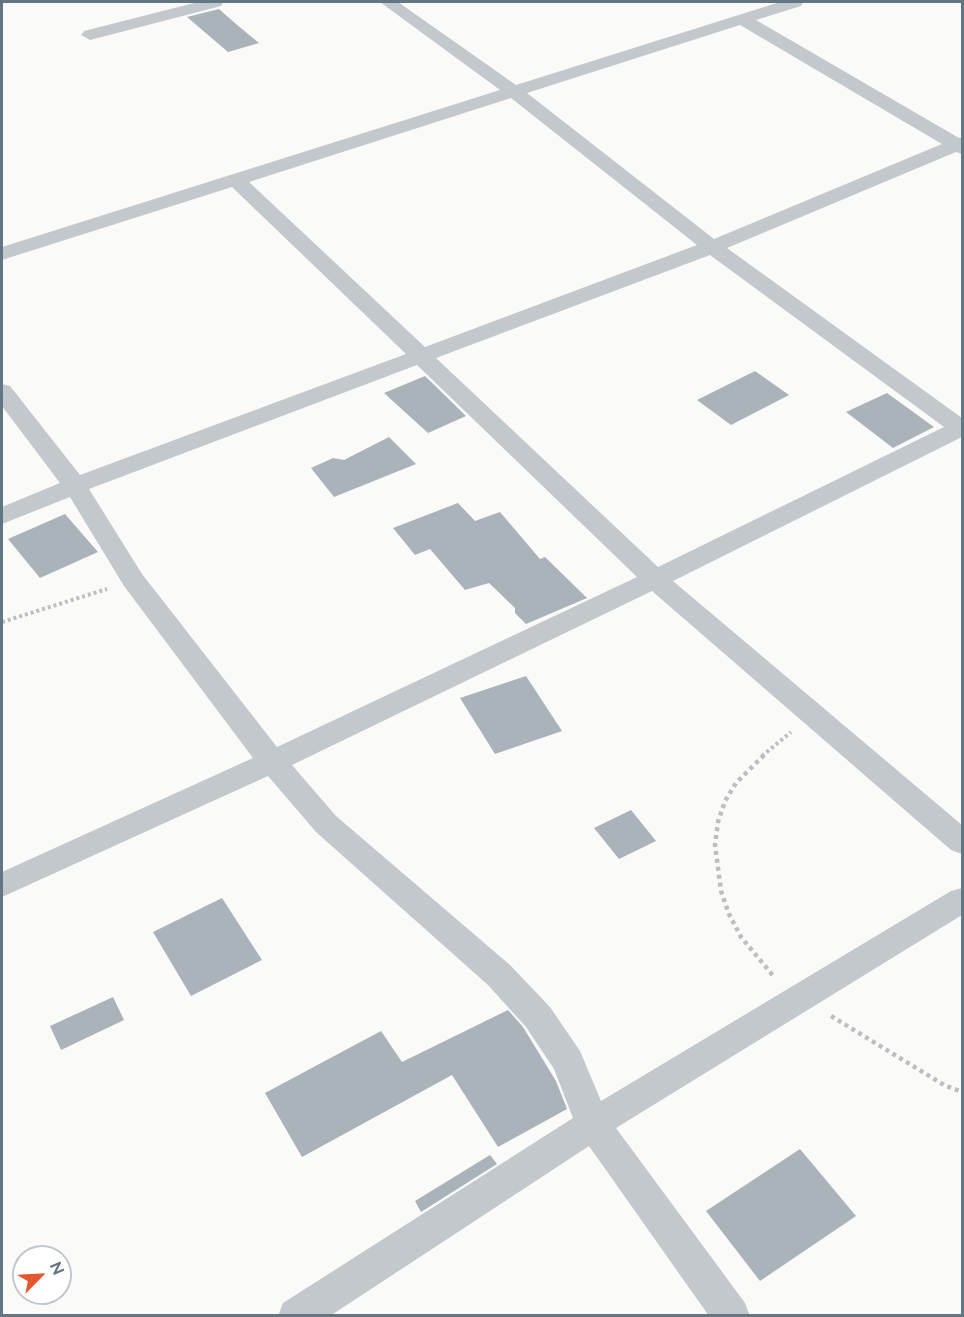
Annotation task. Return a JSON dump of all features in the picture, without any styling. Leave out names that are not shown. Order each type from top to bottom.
[{"type":"street","points":[[90,35],[215,2]]},
{"type":"street","points":[[2,885],[272,762],[962,429],[712,247],[514,92],[388,2]]},
{"type":"street","points":[[2,254],[795,2]]},
{"type":"street","points":[[742,19],[961,145]]},
{"type":"street","points":[[2,516],[75,486],[712,247],[961,145]]},
{"type":"street","points":[[237,181],[655,579],[963,842]]},
{"type":"street","points":[[2,391],[75,486],[133,580],[272,762],[326,824],[499,975],[538,1017],[568,1061],[593,1124],[732,1316]]},
{"type":"street","points":[[296,1316],[593,1124],[963,900]]},
{"type":"path","points":[[2,622],[133,580]]},
{"type":"path","points":[[813,714],[751,766],[736,783],[725,801],[718,822],[715,845],[721,891],[741,937],[757,959],[800,998],[944,1085],[963,1092]]},
{"type":"building","points":[[219,9],[259,43],[228,52],[187,17]]},
{"type":"building","points":[[755,371],[789,395],[731,425],[697,400]]},
{"type":"building","points":[[425,376],[466,416],[428,433],[384,393]]},
{"type":"building","points":[[887,393],[934,427],[893,448],[846,412]]},
{"type":"building","points":[[389,437],[416,464],[334,497],[311,468],[333,458],[344,460]]},
{"type":"building","points":[[458,503],[475,521],[500,512],[540,559],[545,557],[587,598],[526,624],[515,613],[515,608],[489,583],[465,590],[430,549],[415,555],[393,528]]},
{"type":"building","points":[[65,514],[98,552],[40,578],[8,539]]},
{"type":"building","points":[[526,676],[562,731],[495,754],[460,698]]},
{"type":"building","points":[[631,810],[656,841],[619,859],[594,828]]},
{"type":"building","points":[[222,898],[262,960],[191,996],[153,932]]},
{"type":"building","points":[[113,997],[124,1020],[61,1050],[50,1026]]},
{"type":"building","points":[[508,1010],[523,1027],[556,1081],[567,1109],[498,1147],[452,1075],[302,1157],[265,1093],[381,1031],[402,1062]]},
{"type":"building","points":[[800,1149],[856,1216],[760,1281],[706,1211]]},
{"type":"building","points":[[490,1155],[497,1164],[421,1212],[415,1201]]}]
